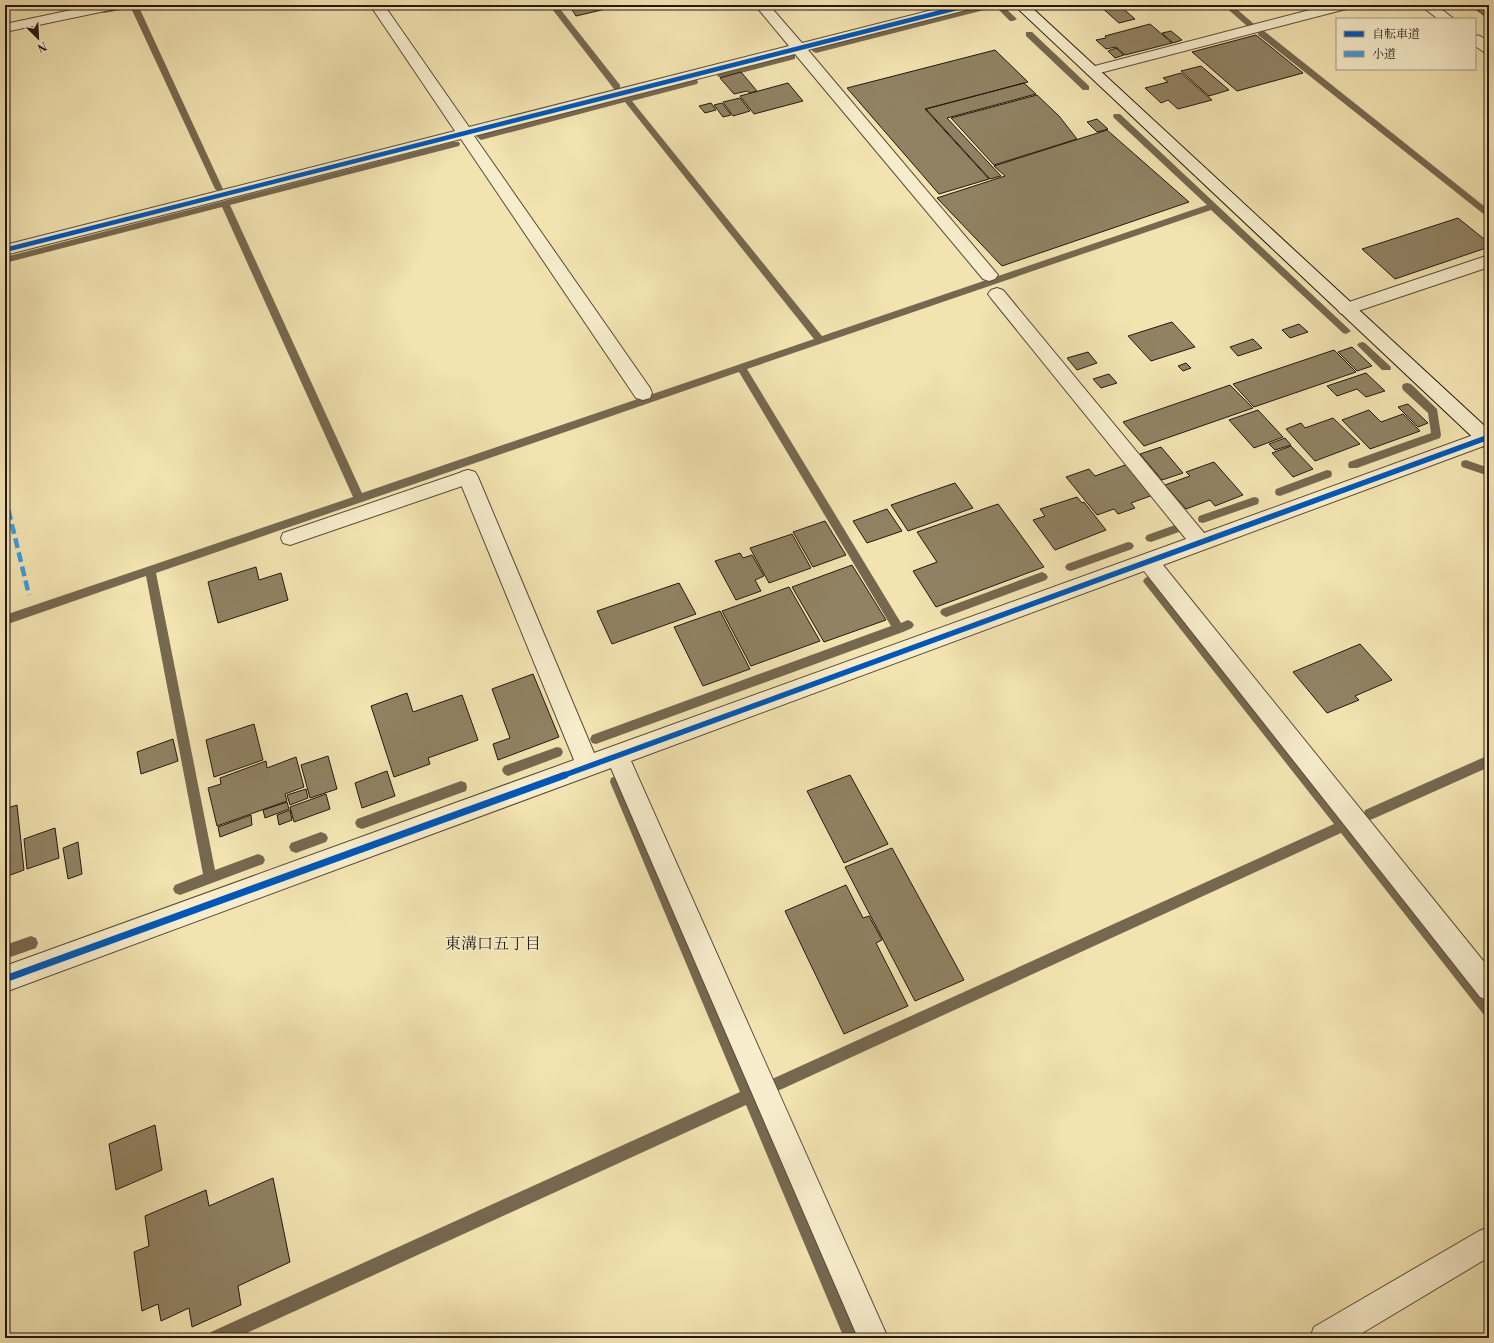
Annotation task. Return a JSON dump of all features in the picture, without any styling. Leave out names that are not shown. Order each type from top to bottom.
[{"type":"street","points":[[5,28],[115,5]]},
{"type":"street","points":[[377,5],[643,393]]},
{"type":"street","points":[[762,5],[989,275]]},
{"type":"street","points":[[5,250],[969,5]]},
{"type":"street","points":[[5,979],[1200,542],[1487,439],[1021,5]]},
{"type":"street","points":[[1092,71],[1345,5]]},
{"type":"street","points":[[1427,5],[1446,18]]},
{"type":"street","points":[[1476,40],[1489,49]]},
{"type":"street","points":[[1346,309],[1489,261]]},
{"type":"street","points":[[997,294],[1200,542]]},
{"type":"street","points":[[468,477],[588,766]]},
{"type":"street","points":[[1148,561],[1489,988]]},
{"type":"street","points":[[617,755],[873,1338]]},
{"type":"street","points":[[1325,1338],[1489,1241]]},
{"type":"lane","points":[[290,538],[468,477]]},
{"type":"building","points":[[569,5],[623,5],[576,16]]},
{"type":"building","points":[[1119,5],[1135,19],[1119,23],[1100,6]]},
{"type":"building","points":[[1470,5],[1489,5],[1489,15],[1485,16]]},
{"type":"building","points":[[1150,24],[1172,43],[1125,55],[1116,47],[1106,49],[1096,40],[1106,38],[1105,36]]},
{"type":"building","points":[[1171,31],[1182,40],[1173,43],[1162,33]]},
{"type":"building","points":[[1256,35],[1303,73],[1237,91],[1192,52]]},
{"type":"building","points":[[1116,48],[1124,55],[1115,58],[1108,51]]},
{"type":"building","points":[[995,50],[1028,82],[925,109],[989,179],[939,194],[847,88]]},
{"type":"building","points":[[1201,66],[1229,90],[1209,96],[1181,71]]},
{"type":"building","points":[[741,72],[757,91],[750,93],[747,91],[734,94],[720,78]]},
{"type":"building","points":[[1181,73],[1212,100],[1178,109],[1168,100],[1161,103],[1145,88],[1168,82],[1163,78]]},
{"type":"building","points":[[788,83],[803,101],[754,114],[740,96]]},
{"type":"building","points":[[1024,83],[1036,94],[947,118],[1001,176],[990,179],[926,109]]},
{"type":"building","points":[[1037,95],[1059,116],[1077,139],[994,165],[951,118]]},
{"type":"building","points":[[740,98],[750,111],[733,116],[723,102]]},
{"type":"building","points":[[711,103],[716,110],[705,113],[699,106]]},
{"type":"building","points":[[722,103],[731,115],[723,117],[714,105]]},
{"type":"building","points":[[1097,119],[1108,129],[1097,132],[1087,122]]},
{"type":"building","points":[[1107,130],[1189,202],[1002,266],[937,198],[1005,176],[994,166]]},
{"type":"building","points":[[1458,218],[1489,243],[1489,247],[1395,279],[1362,249]]},
{"type":"building","points":[[1172,322],[1195,347],[1151,361],[1128,336]]},
{"type":"building","points":[[1299,324],[1308,332],[1290,338],[1282,330]]},
{"type":"building","points":[[1253,339],[1262,348],[1238,356],[1230,347]]},
{"type":"building","points":[[1352,347],[1372,366],[1357,371],[1338,352]]},
{"type":"building","points":[[1334,350],[1356,372],[1254,407],[1233,384]]},
{"type":"building","points":[[1088,352],[1097,363],[1077,370],[1067,358]]},
{"type":"building","points":[[1186,363],[1191,368],[1183,371],[1178,366]]},
{"type":"building","points":[[1366,373],[1385,391],[1366,397],[1357,389],[1337,396],[1327,386]]},
{"type":"building","points":[[1109,374],[1117,383],[1101,388],[1093,379]]},
{"type":"building","points":[[1230,385],[1253,408],[1144,446],[1123,422]]},
{"type":"building","points":[[1408,404],[1428,423],[1418,427],[1398,407]]},
{"type":"building","points":[[1258,410],[1283,437],[1254,448],[1229,420]]},
{"type":"building","points":[[1369,410],[1381,422],[1403,414],[1420,431],[1370,449],[1342,420]]},
{"type":"building","points":[[1333,418],[1360,444],[1315,461],[1286,429],[1301,423],[1305,428]]},
{"type":"building","points":[[1285,438],[1291,445],[1275,450],[1269,444]]},
{"type":"building","points":[[1291,446],[1313,469],[1293,477],[1272,453]]},
{"type":"building","points":[[1161,447],[1183,473],[1162,480],[1140,454]]},
{"type":"building","points":[[1214,462],[1243,495],[1215,506],[1210,500],[1186,509],[1165,485],[1190,476],[1186,472]]},
{"type":"building","points":[[1128,464],[1153,495],[1131,503],[1135,508],[1118,514],[1114,509],[1097,515],[1066,477],[1089,469],[1095,476]]},
{"type":"building","points":[[955,483],[973,508],[908,531],[891,505]]},
{"type":"building","points":[[1077,497],[1082,503],[1084,502],[1106,530],[1055,550],[1033,520],[1045,516],[1040,509]]},
{"type":"building","points":[[998,504],[1044,567],[936,607],[913,571],[937,562],[917,532]]},
{"type":"building","points":[[887,509],[902,531],[867,543],[853,521]]},
{"type":"building","points":[[825,521],[846,555],[813,567],[793,532]]},
{"type":"building","points":[[792,534],[811,568],[769,583],[750,548]]},
{"type":"building","points":[[740,553],[743,558],[752,555],[764,576],[755,580],[761,591],[736,600],[715,561]]},
{"type":"building","points":[[852,565],[886,620],[824,642],[792,587]]},
{"type":"building","points":[[256,567],[259,580],[281,573],[288,600],[218,623],[208,582]]},
{"type":"building","points":[[679,583],[696,614],[612,644],[597,611]]},
{"type":"building","points":[[789,587],[820,641],[751,666],[722,611]]},
{"type":"building","points":[[720,611],[750,669],[703,686],[674,627]]},
{"type":"building","points":[[1360,644],[1392,680],[1355,696],[1359,700],[1327,713],[1293,672]]},
{"type":"building","points":[[533,674],[559,737],[498,760],[493,744],[510,738],[492,689]]},
{"type":"building","points":[[407,693],[413,712],[462,695],[478,740],[428,758],[430,764],[394,777],[371,706]]},
{"type":"building","points":[[254,724],[263,760],[214,777],[206,740]]},
{"type":"building","points":[[173,739],[178,761],[141,774],[137,752]]},
{"type":"building","points":[[328,756],[337,789],[310,798],[301,765]]},
{"type":"building","points":[[296,757],[304,787],[285,794],[287,801],[217,826],[208,788],[221,784],[220,778],[266,761],[267,768]]},
{"type":"building","points":[[387,771],[395,796],[362,808],[355,783]]},
{"type":"building","points":[[850,775],[888,844],[844,863],[807,791]]},
{"type":"building","points":[[306,789],[308,798],[290,805],[287,795]]},
{"type":"building","points":[[326,794],[330,809],[294,822],[290,807]]},
{"type":"building","points":[[287,802],[289,809],[265,818],[263,810]]},
{"type":"building","points":[[17,805],[24,870],[5,877],[5,809]]},
{"type":"building","points":[[290,810],[292,820],[279,825],[277,815]]},
{"type":"building","points":[[251,815],[252,825],[220,837],[218,827]]},
{"type":"building","points":[[55,828],[59,858],[27,869],[24,839]]},
{"type":"building","points":[[78,842],[82,874],[68,879],[63,848]]},
{"type":"building","points":[[892,848],[964,980],[915,1001],[845,867]]},
{"type":"building","points":[[846,885],[863,918],[869,916],[882,940],[876,943],[908,1006],[844,1034],[785,911]]},
{"type":"building","points":[[155,1125],[162,1170],[116,1190],[109,1144]]},
{"type":"building","points":[[273,1178],[290,1262],[238,1286],[241,1305],[192,1327],[189,1308],[161,1321],[158,1304],[142,1311],[134,1252],[149,1246],[145,1216],[206,1190],[209,1206]]},
{"type":"waterway","points":[[104,11],[133,5]]},
{"type":"waterway","points":[[134,5],[219,189]]},
{"type":"waterway","points":[[553,5],[617,87]]},
{"type":"waterway","points":[[816,51],[996,5]]},
{"type":"waterway","points":[[998,5],[1013,19]]},
{"type":"waterway","points":[[1227,5],[1250,24]]},
{"type":"waterway","points":[[1261,33],[1489,214]]},
{"type":"waterway","points":[[1029,34],[1086,88]]},
{"type":"waterway","points":[[721,76],[792,57]]},
{"type":"waterway","points":[[481,137],[694,82]]},
{"type":"waterway","points":[[627,100],[820,340]]},
{"type":"waterway","points":[[1117,116],[1213,206]]},
{"type":"waterway","points":[[225,203],[456,144]]},
{"type":"waterway","points":[[5,260],[225,203]]},
{"type":"waterway","points":[[225,203],[359,498]]},
{"type":"waterway","points":[[150,570],[1213,206]]},
{"type":"waterway","points":[[1213,206],[1346,331]]},
{"type":"waterway","points":[[1362,345],[1386,368]]},
{"type":"waterway","points":[[741,368],[899,628]]},
{"type":"waterway","points":[[1353,465],[1436,435],[1433,412],[1407,387]]},
{"type":"waterway","points":[[1466,464],[1489,472]]},
{"type":"waterway","points":[[1280,492],[1327,474]]},
{"type":"waterway","points":[[1203,519],[1254,501]]},
{"type":"waterway","points":[[1151,538],[1175,529]]},
{"type":"waterway","points":[[1071,567],[1128,546]]},
{"type":"waterway","points":[[5,620],[150,570]]},
{"type":"waterway","points":[[150,570],[210,878]]},
{"type":"waterway","points":[[946,612],[1042,577]]},
{"type":"waterway","points":[[1149,581],[1489,1010]]},
{"type":"waterway","points":[[899,628],[908,625]]},
{"type":"waterway","points":[[596,739],[899,628]]},
{"type":"waterway","points":[[508,770],[557,752]]},
{"type":"waterway","points":[[1370,814],[1489,761]]},
{"type":"waterway","points":[[616,782],[852,1338]]},
{"type":"waterway","points":[[362,823],[461,787]]},
{"type":"waterway","points":[[777,1084],[1343,826]]},
{"type":"waterway","points":[[296,847],[321,838]]},
{"type":"waterway","points":[[210,878],[258,860]]},
{"type":"waterway","points":[[180,889],[210,878]]},
{"type":"waterway","points":[[5,952],[31,943]]},
{"type":"waterway","points":[[217,1338],[749,1096]]},
{"type":"marked path","points":[[5,496],[29,595]]},
{"type":"cycle path","points":[[5,250],[969,5]]},
{"type":"cycle path","points":[[5,979],[1486,438]]},
{"type":"district","name":"東溝口五丁目","points":[[493,944]]}]
